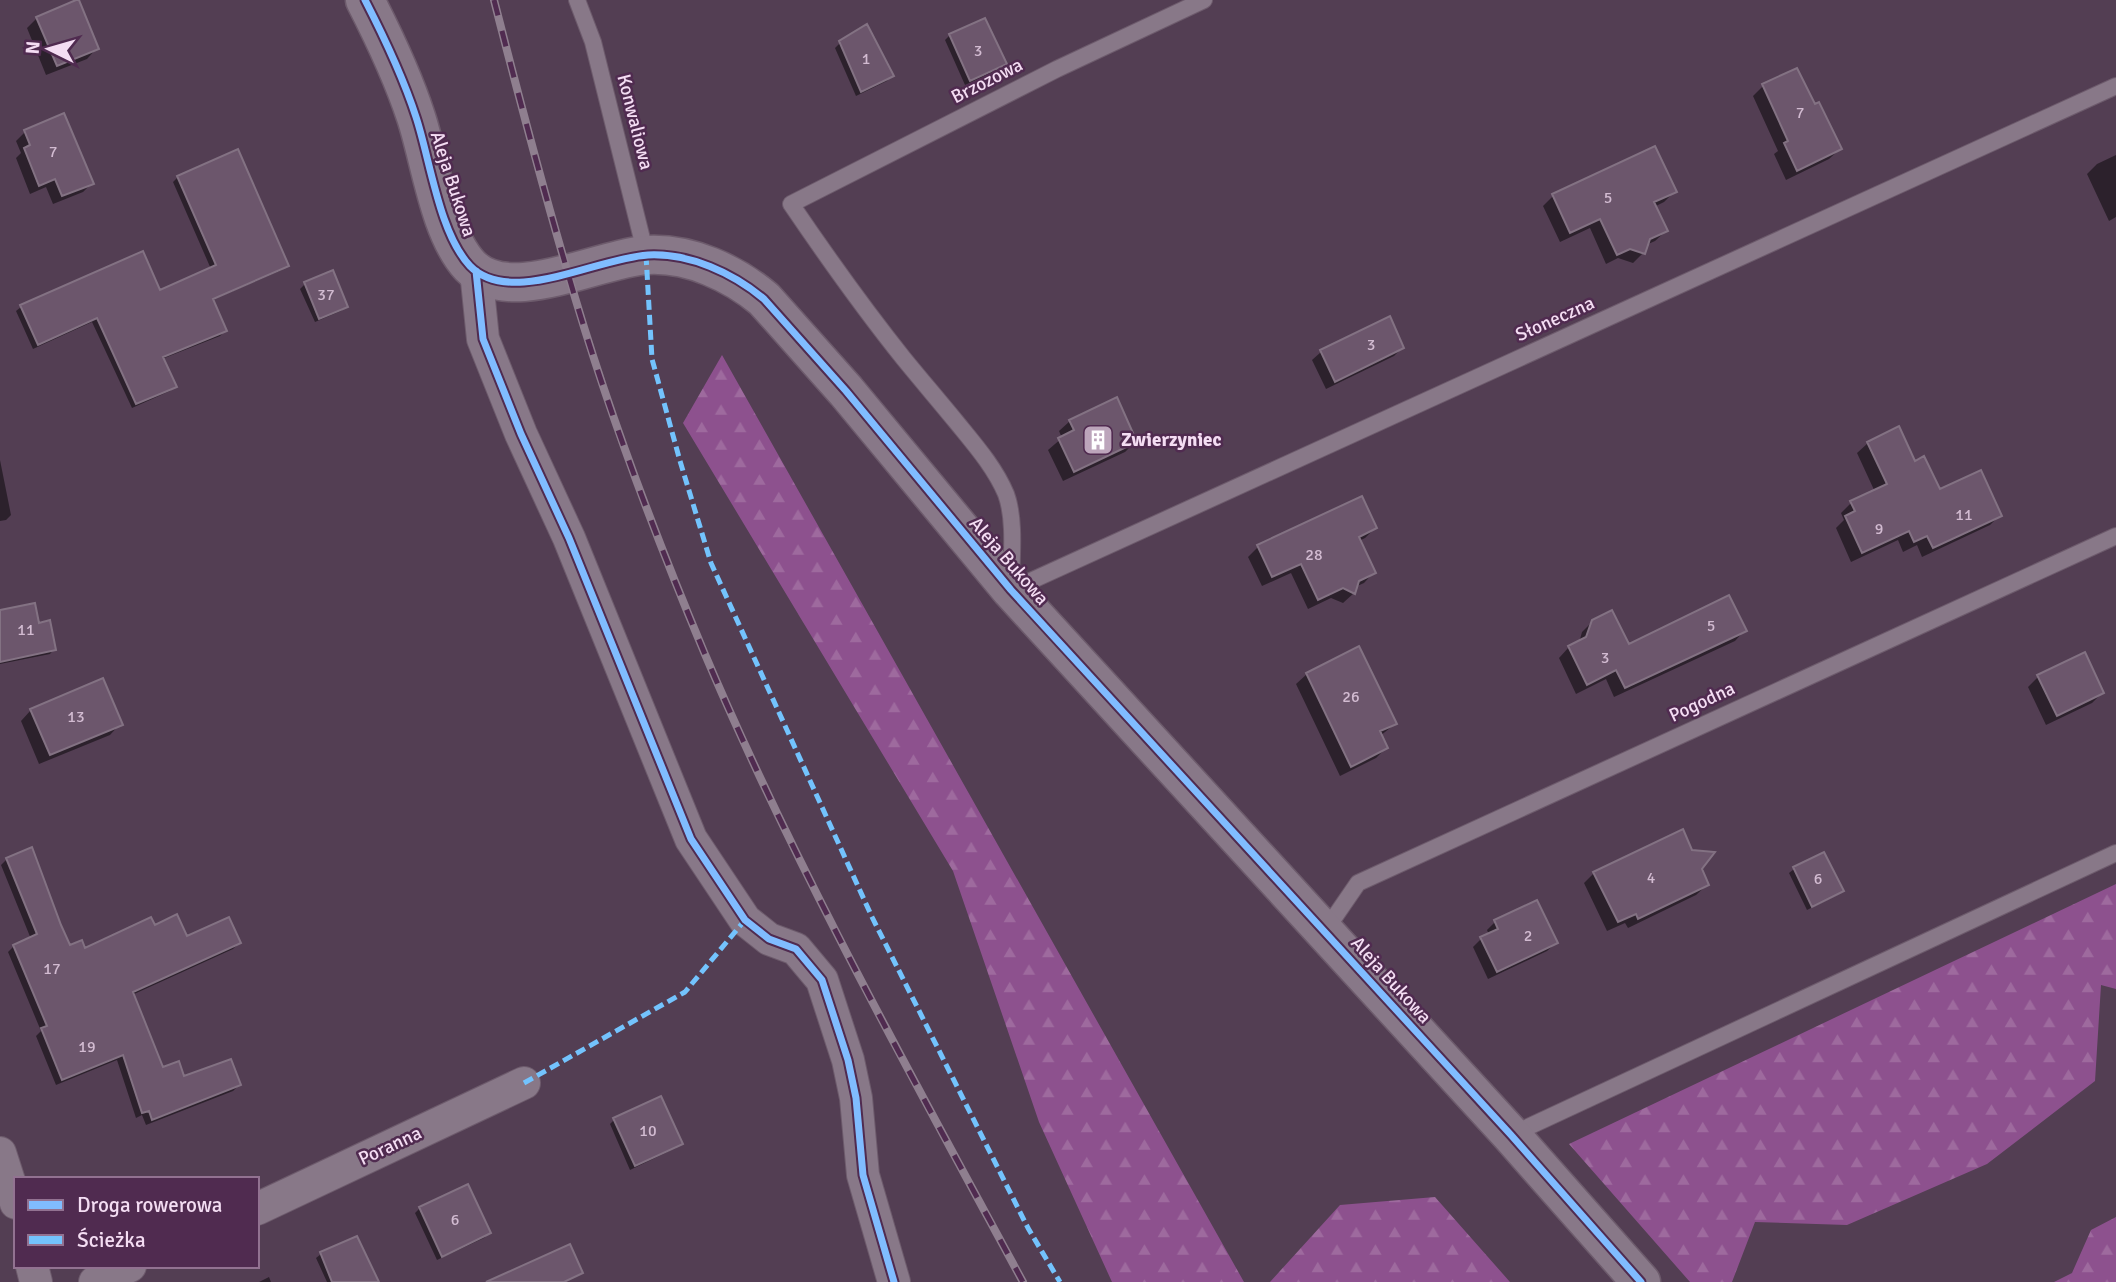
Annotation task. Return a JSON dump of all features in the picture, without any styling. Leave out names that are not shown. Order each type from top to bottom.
[{"type":"street","name":"Aleja Bukowa","points":[[365,0],[408,94],[453,239],[463,257],[476,271],[498,281],[518,284],[646,255],[668,256],[712,267],[749,286],[764,299],[846,391],[1011,590],[1511,1135],[1641,1282]]},
{"type":"street","points":[[476,271],[483,340],[521,434],[569,538],[691,839],[745,920],[769,939],[796,949],[822,980],[848,1060],[856,1098],[863,1175],[894,1282]]},
{"type":"street","name":"Poranna","points":[[259,1208],[524,1083]]},
{"type":"street","points":[[0,1153],[14,1197]]},
{"type":"street","points":[[95,1282],[126,1268]]},
{"type":"lane","name":"Konwaliowa","points":[[577,0],[593,42],[646,255]]},
{"type":"lane","name":"Brzozowa","points":[[1011,590],[1012,538],[1007,497],[1000,482],[985,458],[883,333],[791,204],[1058,69],[1204,0]]},
{"type":"lane","name":"Słoneczna","points":[[1011,590],[2116,86]]},
{"type":"lane","name":"Pogodna","points":[[1325,931],[1357,883],[2116,536]]},
{"type":"lane","points":[[1511,1135],[2116,853]]},
{"type":"green space","points":[[722,355],[1244,1282],[1112,1282],[1039,1122],[953,871],[683,423]]},
{"type":"green space","points":[[2116,884],[2116,989],[2101,985],[2095,1081],[1987,1164],[1847,1225],[1755,1222],[1732,1282],[1690,1282],[1569,1144]]},
{"type":"green space","points":[[1435,1197],[1510,1282],[1270,1282],[1340,1205]]},
{"type":"green space","points":[[2116,1217],[2116,1282],[2054,1282],[2072,1273],[2091,1230]]},
{"type":"building","points":[[79,0],[99,49],[57,66],[36,17]]},
{"type":"building","points":[[985,18],[1007,64],[970,81],[949,34]]},
{"type":"building","points":[[867,24],[894,76],[861,92],[839,41]]},
{"type":"building","points":[[1797,68],[1815,104],[1819,102],[1842,149],[1797,171],[1784,143],[1788,141],[1762,84]]},
{"type":"building","points":[[64,113],[94,184],[62,196],[55,179],[39,186],[24,148],[30,145],[24,130]]},
{"type":"building","points":[[1655,146],[1677,192],[1654,202],[1668,231],[1650,239],[1645,254],[1630,249],[1617,255],[1600,219],[1570,233],[1552,194]]},
{"type":"building","points":[[238,149],[289,266],[213,299],[227,331],[163,357],[177,387],[136,404],[97,318],[38,345],[20,305],[143,251],[160,290],[216,265],[177,176]]},
{"type":"building","points":[[333,270],[348,307],[319,319],[304,282]]},
{"type":"building","points":[[1390,316],[1404,348],[1335,382],[1320,350]]},
{"type":"building","name":"Zwierzyniec","points":[[1117,397],[1137,442],[1074,472],[1058,438],[1074,430],[1069,420]]},
{"type":"building","points":[[1899,426],[1915,461],[1924,456],[1940,489],[1981,470],[2002,516],[1933,548],[1927,536],[1914,542],[1909,531],[1862,553],[1845,516],[1855,511],[1850,501],[1887,484],[1867,442]]},
{"type":"building","points":[[1362,496],[1377,528],[1359,537],[1376,573],[1359,581],[1355,594],[1343,588],[1318,600],[1301,564],[1272,577],[1257,545]]},
{"type":"building","points":[[1729,595],[1747,631],[1625,688],[1616,670],[1587,685],[1568,646],[1586,637],[1592,620],[1612,610],[1629,644]]},
{"type":"building","points":[[35,603],[39,623],[50,620],[56,650],[0,662],[0,610]]},
{"type":"building","points":[[1359,646],[1397,724],[1380,731],[1388,748],[1351,767],[1306,673]]},
{"type":"building","points":[[2085,652],[2104,693],[2057,716],[2037,675]]},
{"type":"building","points":[[103,678],[123,725],[50,755],[30,709]]},
{"type":"building","points":[[1683,829],[1692,850],[1715,852],[1702,869],[1709,885],[1638,919],[1636,914],[1618,922],[1593,872]]},
{"type":"building","points":[[32,847],[70,945],[82,940],[85,948],[151,917],[155,925],[177,914],[187,936],[229,917],[241,943],[133,992],[163,1067],[179,1061],[184,1076],[231,1059],[241,1085],[152,1120],[149,1111],[142,1113],[123,1055],[62,1080],[41,1028],[47,1026],[13,945],[37,934],[6,858]]},
{"type":"building","points":[[1824,852],[1844,891],[1812,907],[1793,867]]},
{"type":"building","points":[[1537,900],[1558,943],[1497,972],[1480,937],[1498,929],[1494,920]]},
{"type":"building","points":[[661,1096],[683,1144],[635,1166],[613,1118]]},
{"type":"building","points":[[468,1184],[491,1233],[442,1257],[419,1207]]},
{"type":"building","points":[[357,1236],[379,1282],[332,1282],[320,1252]]},
{"type":"building","points":[[570,1244],[583,1273],[564,1282],[486,1282]]},
{"type":"railway","points":[[494,0],[581,319],[630,463],[704,652],[816,892],[1023,1282]]},
{"type":"marked path","points":[[646,255],[652,359],[711,563],[872,917],[1028,1228],[1060,1282]]},
{"type":"marked path","points":[[524,1083],[685,992],[745,920]]},
{"type":"cycle path","points":[[365,0],[411,102],[450,235],[470,266],[487,277],[508,282],[530,281],[627,258],[664,255],[695,261],[725,273],[764,299],[846,391],[1011,590],[1511,1135],[1641,1282]]},
{"type":"cycle path","points":[[476,271],[483,339],[521,434],[569,538],[691,839],[745,920],[769,939],[796,949],[822,980],[848,1060],[856,1098],[863,1175],[894,1282]]},
{"type":"place","name":"Zwierzyniec","points":[[1098,440]]}]
